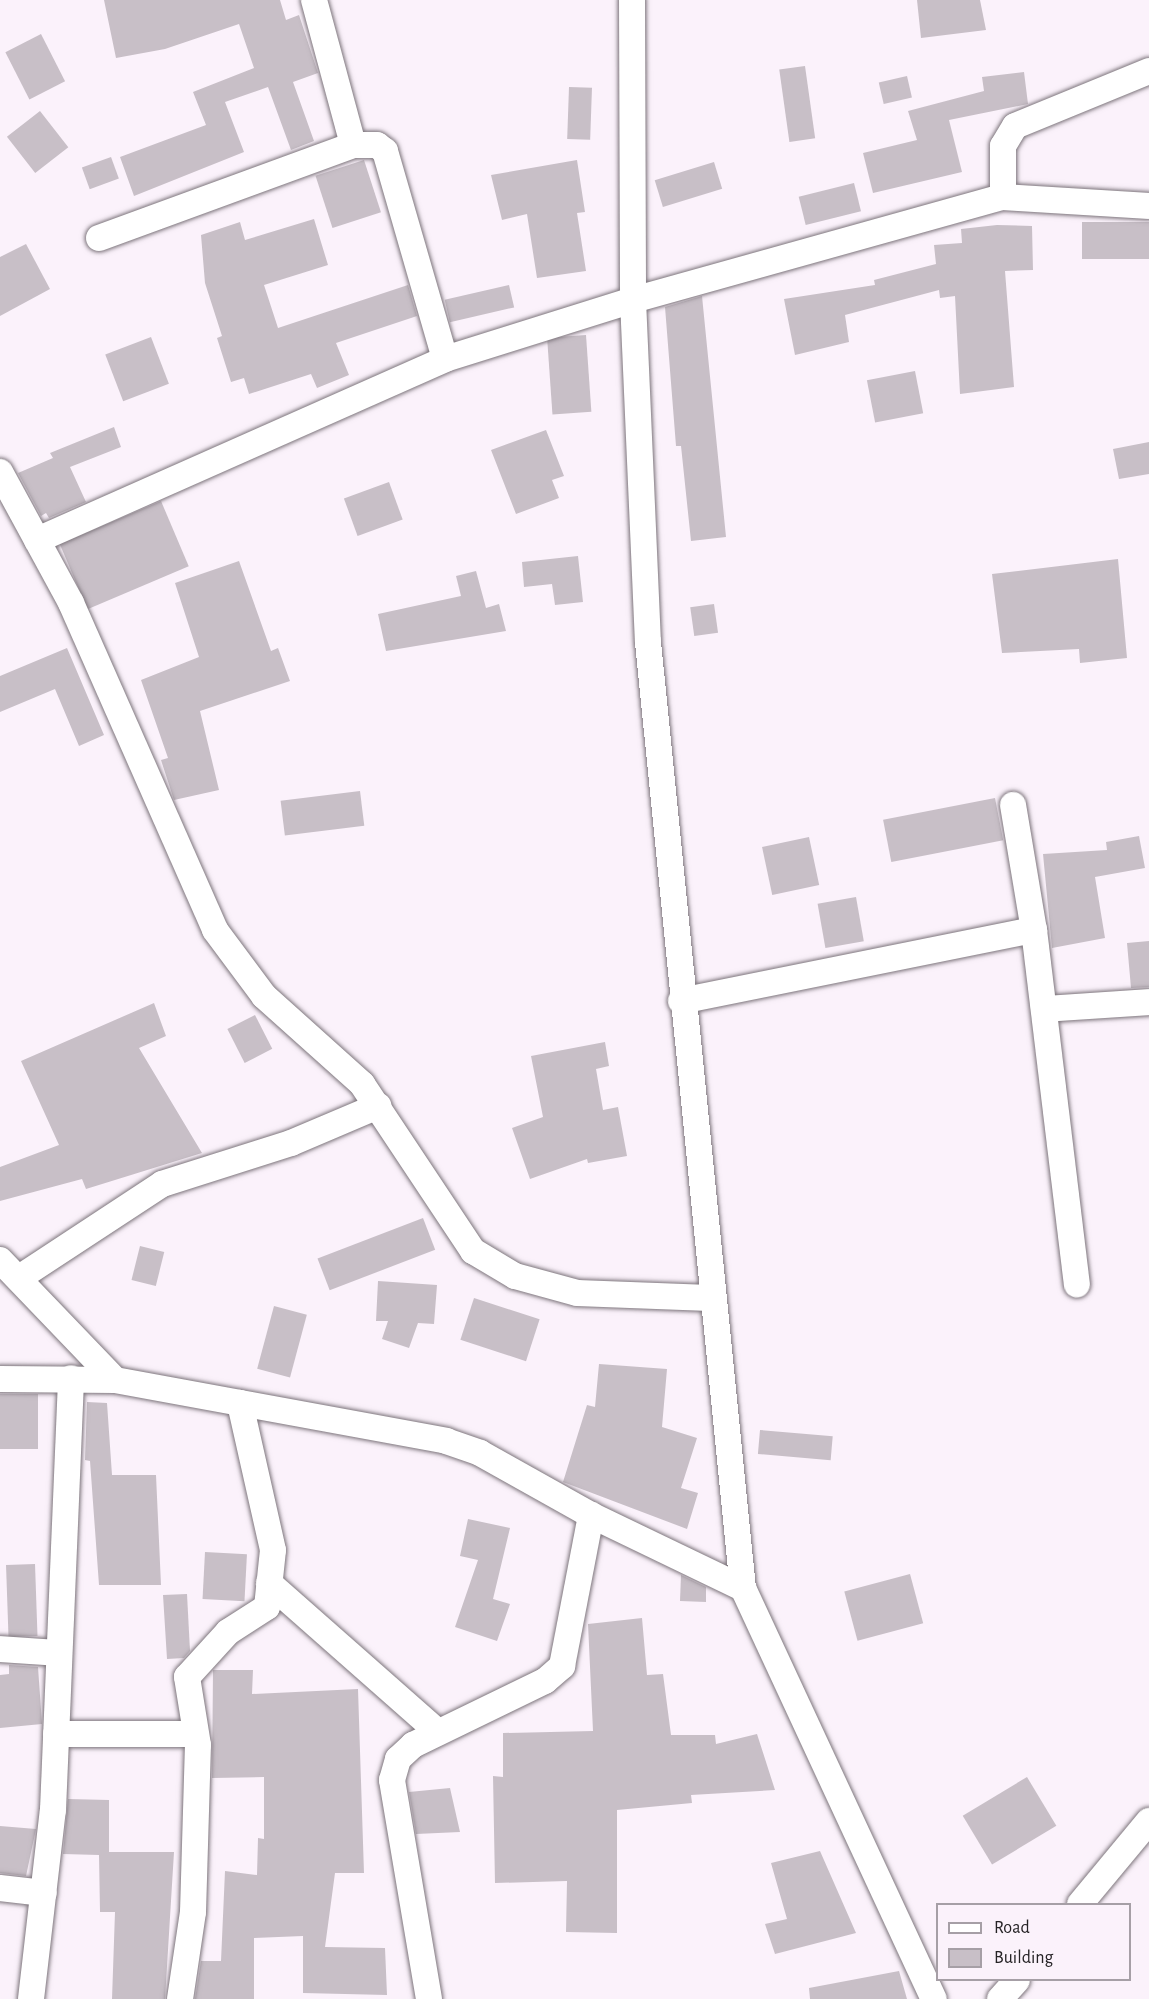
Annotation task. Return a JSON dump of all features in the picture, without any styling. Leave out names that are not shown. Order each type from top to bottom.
[{"type":"street","points":[[314,0],[354,145]]},
{"type":"street","points":[[632,0],[633,300],[648,642],[710,1298],[743,1588],[934,1999]]},
{"type":"street","points":[[1002,197],[1002,146],[1015,126],[1149,71]]},
{"type":"street","points":[[99,238],[366,142],[385,151],[445,359]]},
{"type":"street","points":[[37,540],[445,359],[633,300],[1002,197],[1149,206]]},
{"type":"street","points":[[0,472],[70,603],[215,930],[264,996],[362,1084],[473,1251],[515,1276],[577,1293],[710,1298]]},
{"type":"street","points":[[1013,805],[1034,930],[1077,1284]]},
{"type":"street","points":[[681,1001],[1034,930]]},
{"type":"street","points":[[1044,1009],[1149,1002]]},
{"type":"street","points":[[19,1278],[162,1184],[291,1143],[378,1106]]},
{"type":"street","points":[[0,1260],[115,1380]]},
{"type":"street","points":[[31,1999],[44,1893],[56,1734],[70,1378]]},
{"type":"street","points":[[0,1379],[115,1380],[446,1441],[480,1453],[591,1515],[743,1588]]},
{"type":"street","points":[[180,1999],[193,1912],[195,1734],[187,1677],[228,1632],[267,1607],[273,1550],[240,1403]]},
{"type":"street","points":[[429,1999],[392,1780],[398,1759],[438,1732],[545,1680],[561,1666],[591,1515]]},
{"type":"street","points":[[269,1584],[438,1732]]},
{"type":"street","points":[[0,1649],[59,1653]]},
{"type":"street","points":[[56,1734],[195,1734]]},
{"type":"street","points":[[1082,1903],[1149,1821]]},
{"type":"street","points":[[0,1888],[44,1893]]},
{"type":"street","points":[[1000,1999],[1016,1981]]},
{"type":"building","points":[[104,0],[280,0],[286,20],[299,15],[318,73],[293,82],[314,141],[291,150],[268,87],[225,102],[244,152],[134,196],[120,157],[206,125],[193,92],[254,68],[239,24],[165,49],[116,58]]},
{"type":"building","points":[[917,0],[980,0],[986,30],[921,38]]},
{"type":"building","points":[[41,34],[65,81],[29,99],[5,52]]},
{"type":"building","points":[[805,66],[815,138],[789,142],[779,70]]},
{"type":"building","points":[[1024,72],[1028,104],[949,120],[962,172],[873,193],[863,153],[917,140],[908,111],[984,91],[982,77]]},
{"type":"building","points":[[907,76],[912,97],[884,104],[879,83]]},
{"type":"building","points":[[569,87],[592,88],[590,140],[567,139]]},
{"type":"building","points":[[40,111],[68,147],[35,173],[7,137]]},
{"type":"building","points":[[111,157],[119,179],[90,189],[82,168]]},
{"type":"building","points":[[364,160],[381,212],[332,228],[315,176]]},
{"type":"building","points":[[577,160],[585,212],[577,213],[586,271],[537,278],[527,214],[502,220],[491,175]]},
{"type":"building","points":[[714,162],[722,189],[663,207],[655,180]]},
{"type":"building","points":[[854,183],[861,211],[806,225],[799,197]]},
{"type":"building","points":[[314,219],[328,265],[264,285],[278,328],[408,285],[417,316],[336,343],[349,375],[317,388],[311,374],[249,394],[244,378],[231,382],[217,338],[222,336],[205,283],[201,235],[240,222],[245,240]]},
{"type":"building","points":[[1082,222],[1149,222],[1149,259],[1082,259]]},
{"type":"building","points":[[997,225],[1032,226],[1033,270],[1005,271],[1014,387],[960,394],[955,296],[940,298],[939,290],[845,315],[849,342],[795,355],[784,299],[875,285],[874,280],[936,264],[934,245],[962,243],[961,229]]},
{"type":"building","points":[[26,244],[50,289],[0,316],[0,257]]},
{"type":"building","points":[[509,285],[514,307],[450,322],[445,300]]},
{"type":"building","points":[[702,296],[726,537],[691,541],[681,446],[676,446],[665,307]]},
{"type":"building","points":[[586,335],[591,412],[552,415],[547,338]]},
{"type":"building","points":[[151,337],[169,384],[123,401],[105,355]]},
{"type":"building","points":[[915,371],[923,413],[875,423],[867,380]]},
{"type":"building","points":[[114,427],[121,447],[70,467],[86,502],[49,518],[46,513],[41,516],[18,473],[53,458],[50,453]]},
{"type":"building","points":[[546,430],[564,476],[552,480],[559,498],[516,514],[491,450]]},
{"type":"building","points":[[1149,442],[1149,474],[1119,479],[1113,449]]},
{"type":"building","points":[[389,482],[403,520],[358,536],[344,498]]},
{"type":"building","points":[[161,501],[189,566],[87,609],[60,544]]},
{"type":"building","points":[[578,556],[583,602],[555,605],[552,584],[524,587],[522,562]]},
{"type":"building","points":[[1118,559],[1127,658],[1080,663],[1079,649],[1002,653],[992,574]]},
{"type":"building","points":[[239,561],[271,651],[278,648],[290,681],[200,711],[219,790],[174,800],[161,760],[168,758],[141,680],[199,657],[175,583]]},
{"type":"building","points":[[476,571],[486,608],[499,604],[506,631],[386,651],[378,614],[461,596],[456,576]]},
{"type":"building","points":[[714,604],[718,633],[694,636],[690,607]]},
{"type":"building","points":[[67,648],[104,735],[79,746],[55,689],[0,712],[0,676]]},
{"type":"building","points":[[360,791],[364,826],[285,835],[281,801]]},
{"type":"building","points":[[995,798],[1003,840],[891,862],[883,820]]},
{"type":"building","points":[[1139,836],[1145,868],[1095,877],[1105,938],[1052,948],[1043,854],[1107,850],[1106,842]]},
{"type":"building","points":[[809,837],[819,885],[772,895],[762,847]]},
{"type":"building","points":[[856,897],[864,941],[825,948],[818,904]]},
{"type":"building","points":[[1149,941],[1149,987],[1131,988],[1127,943]]},
{"type":"building","points":[[154,1003],[166,1036],[139,1048],[202,1153],[86,1189],[82,1179],[0,1201],[0,1167],[59,1145],[21,1061]]},
{"type":"building","points":[[255,1015],[272,1049],[245,1063],[227,1029]]},
{"type":"building","points":[[605,1042],[609,1066],[596,1069],[603,1110],[618,1107],[627,1156],[588,1163],[587,1159],[530,1179],[512,1128],[543,1117],[531,1056]]},
{"type":"building","points":[[423,1218],[435,1250],[330,1290],[318,1258]]},
{"type":"building","points":[[140,1246],[164,1252],[156,1286],[132,1280]]},
{"type":"building","points":[[378,1281],[437,1285],[434,1324],[418,1323],[409,1348],[382,1339],[388,1321],[376,1321]]},
{"type":"building","points":[[474,1298],[540,1319],[526,1361],[460,1340]]},
{"type":"building","points":[[274,1306],[307,1315],[290,1378],[257,1369]]},
{"type":"building","points":[[599,1364],[667,1369],[662,1427],[697,1438],[681,1488],[698,1493],[687,1529],[563,1482],[587,1405],[595,1407]]},
{"type":"building","points":[[0,1394],[38,1394],[38,1449],[0,1449]]},
{"type":"building","points":[[87,1402],[107,1403],[112,1475],[156,1475],[161,1585],[99,1585],[90,1461],[85,1460]]},
{"type":"building","points":[[760,1430],[833,1436],[831,1460],[758,1454]]},
{"type":"building","points":[[468,1519],[510,1528],[493,1599],[510,1604],[497,1641],[455,1627],[478,1560],[460,1556]]},
{"type":"building","points":[[205,1552],[247,1554],[244,1601],[203,1599]]},
{"type":"building","points":[[35,1564],[38,1636],[9,1637],[6,1565]]},
{"type":"building","points":[[910,1574],[923,1623],[858,1641],[844,1592]]},
{"type":"building","points":[[681,1575],[706,1587],[706,1602],[680,1601]]},
{"type":"building","points":[[187,1594],[190,1651],[184,1658],[167,1659],[163,1595]]},
{"type":"building","points":[[642,1618],[647,1675],[663,1674],[671,1735],[715,1735],[716,1744],[757,1734],[775,1790],[691,1795],[692,1803],[617,1810],[617,1933],[566,1932],[567,1881],[495,1883],[493,1776],[503,1777],[503,1733],[593,1731],[588,1624]]},
{"type":"building","points":[[9,1665],[38,1667],[42,1724],[0,1728],[0,1675],[9,1674]]},
{"type":"building","points":[[213,1670],[253,1670],[252,1694],[358,1689],[364,1873],[335,1873],[325,1947],[385,1948],[387,1995],[303,1993],[303,1936],[254,1938],[254,1999],[195,1999],[201,1961],[221,1961],[225,1871],[257,1875],[258,1838],[264,1839],[264,1777],[212,1778]]},
{"type":"building","points":[[1027,1777],[1056,1826],[992,1864],[963,1816]]},
{"type":"building","points":[[450,1788],[460,1832],[416,1834],[409,1792]]},
{"type":"building","points":[[68,1799],[109,1800],[109,1852],[174,1852],[165,1999],[112,1999],[115,1912],[100,1912],[99,1855],[63,1854]]},
{"type":"building","points":[[0,1826],[36,1829],[26,1876],[0,1873]]},
{"type":"building","points":[[820,1851],[856,1933],[775,1954],[765,1924],[787,1919],[771,1863]]},
{"type":"building","points":[[899,1971],[907,1999],[810,1999],[809,1988]]}]
